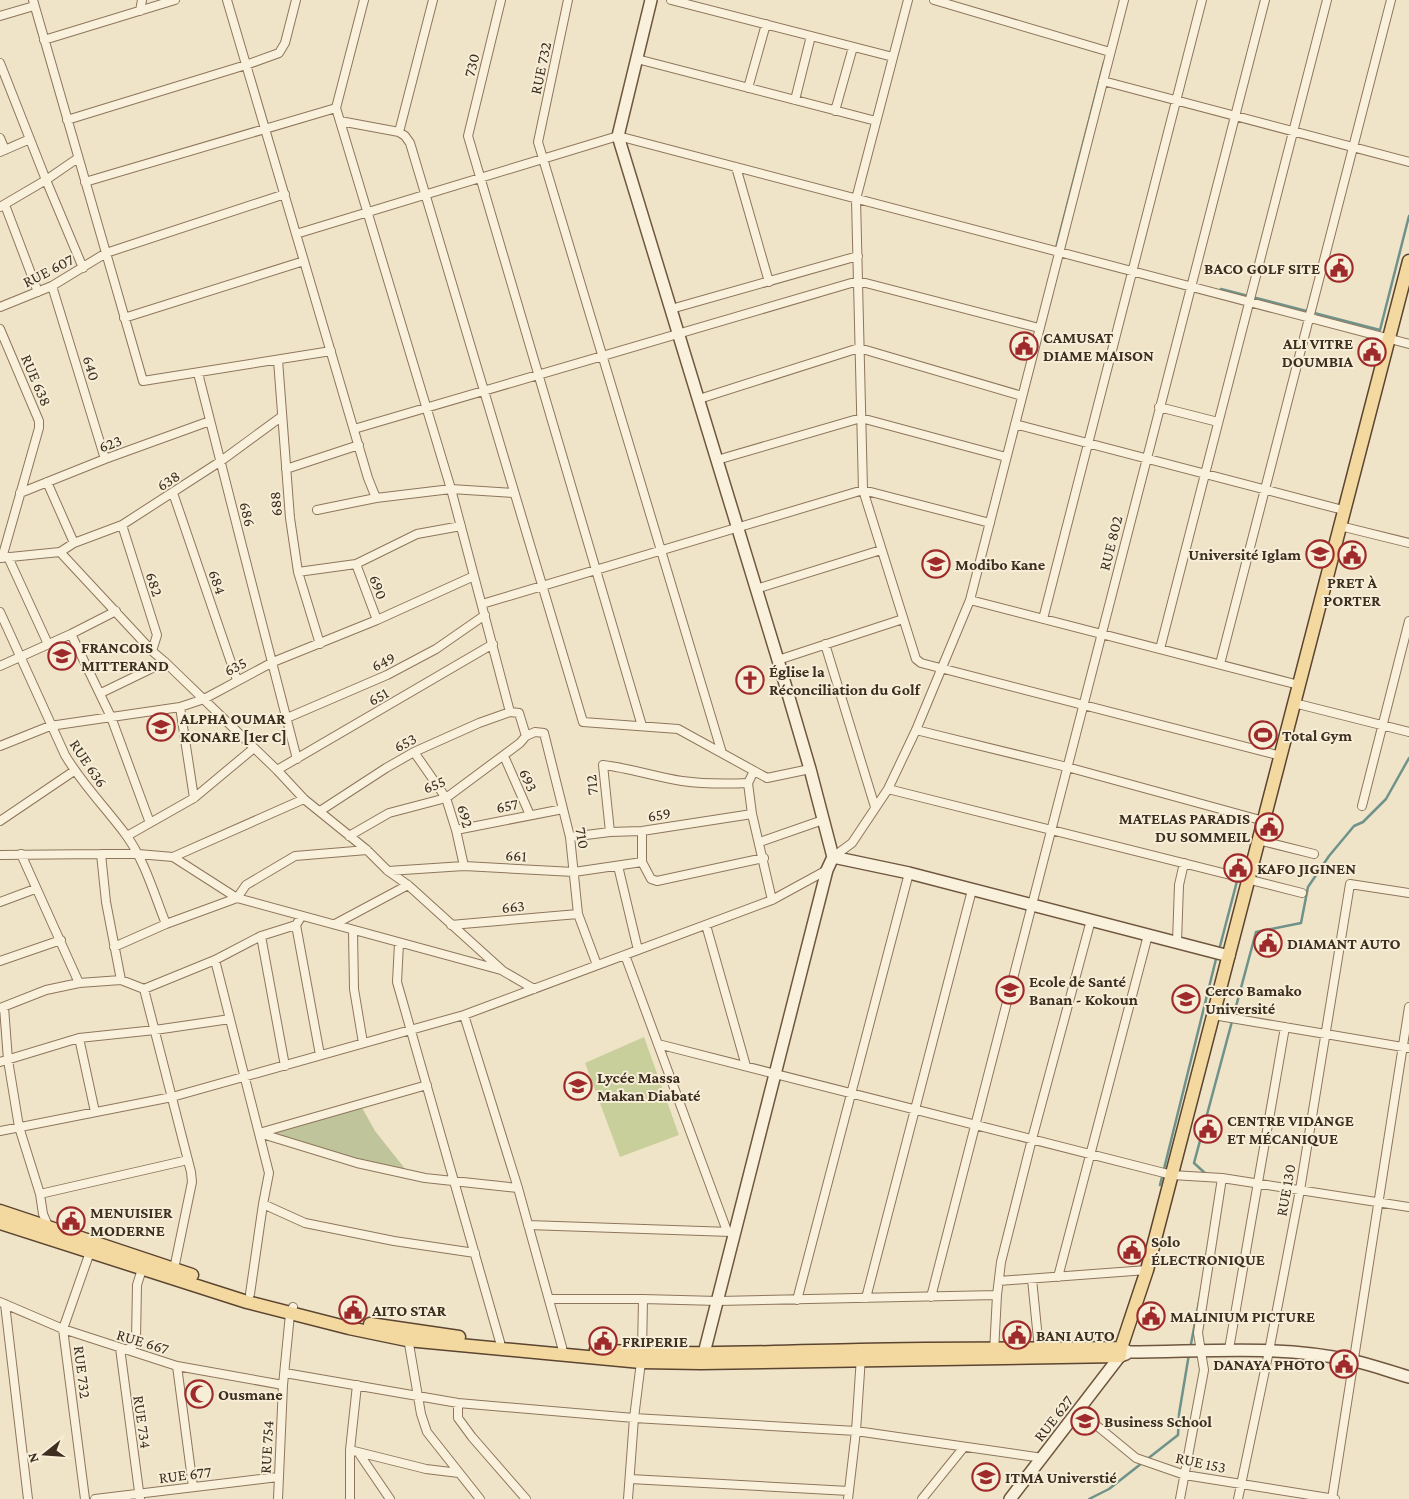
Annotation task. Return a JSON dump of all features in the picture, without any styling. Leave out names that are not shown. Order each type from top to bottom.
[{"type":"main road","points":[[1124,1352],[1172,1175],[1409,261]]},
{"type":"main road","points":[[0,1211],[250,1294],[292,1310]]},
{"type":"main road","points":[[0,1223],[142,1269],[292,1310],[348,1320],[408,1335],[641,1358],[703,1359],[1124,1352]]},
{"type":"main road","points":[[408,1335],[500,1342],[562,1351]]},
{"type":"main road","points":[[994,1354],[1038,1349],[1124,1352]]},
{"type":"street","points":[[140,11],[142,0]]},
{"type":"street","points":[[44,40],[174,0]]},
{"type":"street","points":[[227,0],[358,445],[376,498]]},
{"type":"street","points":[[67,120],[279,53],[282,49],[296,0]]},
{"type":"street","points":[[364,0],[336,108],[451,489],[510,712],[519,713],[526,736]]},
{"type":"street","points":[[399,132],[433,0]]},
{"type":"street","name":"730","points":[[480,178],[468,136],[501,0]]},
{"type":"street","name":"RUE 732","points":[[543,159],[538,142],[568,0]]},
{"type":"street","points":[[651,0],[618,136],[778,660],[810,769],[833,857]]},
{"type":"street","points":[[671,0],[893,57]]},
{"type":"street","points":[[908,0],[856,199],[862,490],[916,659],[921,663],[1281,756]]},
{"type":"street","points":[[934,0],[1110,52]]},
{"type":"street","points":[[703,1359],[718,1301],[731,1232],[776,1073],[827,870],[833,857],[852,843],[888,789],[916,730],[970,600],[1124,0]]},
{"type":"street","points":[[1043,619],[1202,0]]},
{"type":"street","name":"RUE 802","points":[[931,1297],[1264,0]]},
{"type":"street","points":[[1160,649],[1327,0]]},
{"type":"street","points":[[1220,664],[1391,0]]},
{"type":"street","points":[[0,16],[33,3],[143,381],[331,351]]},
{"type":"street","points":[[748,88],[766,24]]},
{"type":"street","points":[[795,100],[811,36]]},
{"type":"street","points":[[835,110],[853,47]]},
{"type":"street","points":[[637,59],[876,121]]},
{"type":"street","points":[[0,63],[83,268]]},
{"type":"street","points":[[1103,81],[1409,162]]},
{"type":"street","points":[[85,182],[336,108]]},
{"type":"street","points":[[340,121],[399,132],[406,136],[410,143],[583,722],[678,729],[767,778],[810,769]]},
{"type":"street","points":[[296,234],[618,136],[1409,344]]},
{"type":"street","points":[[0,138],[3,151],[30,139]]},
{"type":"street","points":[[38,292],[3,206],[78,158]]},
{"type":"street","points":[[543,159],[722,753]]},
{"type":"street","points":[[736,167],[768,282]]},
{"type":"street","points":[[480,178],[642,726]]},
{"type":"street","name":"RUE 607","points":[[0,308],[52,286],[106,253],[284,194]]},
{"type":"street","points":[[671,310],[858,256]]},
{"type":"street","points":[[124,318],[304,261]]},
{"type":"street","points":[[354,429],[858,281],[1039,328]]},
{"type":"street","name":"640","points":[[52,286],[105,459]]},
{"type":"street","name":"RUE 638","points":[[0,329],[39,421],[39,428],[3,557]]},
{"type":"street","points":[[699,399],[859,348],[1022,396]]},
{"type":"street","name":"688","points":[[278,360],[290,518],[298,572],[320,644]]},
{"type":"street","name":"686","points":[[198,373],[297,759]]},
{"type":"street","points":[[1159,407],[1218,422]]},
{"type":"street","name":"638","points":[[60,552],[74,543],[122,525],[173,494],[281,417]]},
{"type":"street","points":[[717,460],[861,418],[1006,457]]},
{"type":"street","name":"623","points":[[20,493],[105,459],[210,421]]},
{"type":"street","points":[[1015,424],[1344,510]]},
{"type":"street","points":[[286,469],[358,445]]},
{"type":"street","points":[[47,482],[74,543]]},
{"type":"street","points":[[316,510],[376,498],[451,489],[514,493]]},
{"type":"street","points":[[482,604],[862,490],[990,523]]},
{"type":"street","name":"684","points":[[173,494],[237,680]]},
{"type":"street","name":"682","points":[[122,525],[156,635],[152,651]]},
{"type":"street","points":[[298,572],[356,564],[417,534],[461,526]]},
{"type":"street","points":[[1340,526],[1409,543]]},
{"type":"street","points":[[756,589],[881,550]]},
{"type":"street","points":[[48,644],[3,557],[60,552],[152,651],[166,662],[277,770],[304,799],[320,810],[367,850],[388,871],[408,885],[503,971],[534,988]]},
{"type":"street","name":"690","points":[[356,564],[377,620]]},
{"type":"street","name":"635","points":[[0,746],[50,726],[180,708],[204,699],[273,662],[377,620],[474,576]]},
{"type":"street","points":[[970,600],[1299,685]]},
{"type":"street","points":[[0,666],[71,634],[116,611]]},
{"type":"street","name":"RUE 636","points":[[0,612],[50,726],[74,771],[127,836],[138,854],[166,924]]},
{"type":"street","name":"649","points":[[286,718],[395,671],[436,649],[485,615]]},
{"type":"street","points":[[778,660],[903,619]]},
{"type":"street","points":[[1362,806],[1409,621]]},
{"type":"street","points":[[0,634],[9,632]]},
{"type":"street","points":[[71,634],[101,693],[150,823]]},
{"type":"street","name":"651","points":[[277,770],[493,644]]},
{"type":"street","points":[[825,644],[875,807]]},
{"type":"street","points":[[101,693],[166,662]]},
{"type":"street","points":[[1294,703],[1409,732]]},
{"type":"street","points":[[180,708],[194,798]]},
{"type":"street","name":"653","points":[[320,810],[414,752],[479,723],[510,712]]},
{"type":"street","points":[[916,730],[1066,767],[1264,821]]},
{"type":"street","name":"710","points":[[526,736],[535,732],[544,733],[570,837],[578,914],[597,965]]},
{"type":"street","name":"655","points":[[349,836],[389,813],[446,798],[504,756],[526,736]]},
{"type":"street","points":[[127,836],[194,798],[254,748]]},
{"type":"street","name":"692","points":[[414,752],[446,798],[464,866]]},
{"type":"street","name":"693","points":[[504,756],[530,815]]},
{"type":"street","name":"712","points":[[610,832],[603,765],[684,782],[748,783]]},
{"type":"street","points":[[0,821],[74,771]]},
{"type":"street","points":[[754,771],[748,783],[752,814],[764,858],[772,900]]},
{"type":"street","points":[[888,789],[1302,893]]},
{"type":"street","points":[[173,857],[304,799]]},
{"type":"street","name":"657","points":[[456,830],[563,809]]},
{"type":"street","name":"659","points":[[570,837],[610,832],[642,831],[752,814]]},
{"type":"street","points":[[760,842],[823,820]]},
{"type":"street","points":[[642,831],[642,862],[651,879],[657,881],[764,858]]},
{"type":"street","points":[[1258,840],[1314,854]]},
{"type":"street","points":[[114,946],[166,924],[237,898],[246,885],[295,856],[367,850]]},
{"type":"street","points":[[2,853],[138,854],[173,857],[237,898],[503,971]]},
{"type":"street","points":[[21,854],[35,889],[61,940],[78,983]]},
{"type":"street","points":[[101,854],[106,902],[121,980]]},
{"type":"street","points":[[833,857],[909,873],[1229,956]]},
{"type":"street","name":"661","points":[[388,871],[464,866],[574,872],[642,862]]},
{"type":"street","points":[[1177,942],[1178,894],[1184,863]]},
{"type":"street","points":[[618,866],[638,950]]},
{"type":"street","points":[[0,1131],[172,1097],[464,1015],[772,900],[827,870]]},
{"type":"street","points":[[797,1300],[909,873]]},
{"type":"street","name":"RUE 130","points":[[1238,1499],[1300,1190],[1350,884],[1409,893]]},
{"type":"street","points":[[335,924],[408,885]]},
{"type":"street","points":[[0,902],[35,889]]},
{"type":"street","points":[[866,1298],[972,890]]},
{"type":"street","name":"663","points":[[451,925],[578,914]]},
{"type":"street","points":[[301,916],[296,925],[320,1055]]},
{"type":"street","points":[[994,1354],[997,1295],[1002,1262],[1032,1139],[1091,920]]},
{"type":"street","points":[[50,1228],[43,1214],[40,1194],[19,1128],[4,1061],[2,1008],[46,990],[78,983],[121,980],[144,989],[215,960],[261,936],[296,925]]},
{"type":"street","points":[[706,925],[746,1066]]},
{"type":"street","points":[[354,931],[354,989],[363,1043]]},
{"type":"street","points":[[1058,1277],[1148,934]]},
{"type":"street","points":[[261,936],[285,1066]]},
{"type":"street","points":[[0,961],[61,940]]},
{"type":"street","points":[[399,943],[397,982],[500,1342]]},
{"type":"street","points":[[625,955],[731,1232]]},
{"type":"street","points":[[215,960],[269,1173],[250,1294]]},
{"type":"street","points":[[144,989],[192,1172],[192,1182],[174,1270]]},
{"type":"street","points":[[1333,1499],[1378,1203],[1406,1048],[1409,1007]]},
{"type":"street","points":[[464,1015],[518,1188],[562,1351]]},
{"type":"street","points":[[1213,1015],[1406,1048]]},
{"type":"street","points":[[4,1061],[79,1038],[155,1030],[230,1019]]},
{"type":"street","points":[[1229,1350],[1285,1027]]},
{"type":"street","points":[[79,1038],[95,1112]]},
{"type":"street","points":[[658,1044],[1172,1175],[1222,1178],[1409,1207]]},
{"type":"street","points":[[259,1133],[427,1085]]},
{"type":"street","points":[[259,1133],[357,1163],[425,1178],[518,1188]]},
{"type":"street","points":[[40,1194],[188,1160]]},
{"type":"street","points":[[1180,1499],[1204,1370],[1195,1351],[1222,1178]]},
{"type":"street","points":[[263,1204],[305,1223],[394,1241],[475,1253]]},
{"type":"street","points":[[528,1225],[731,1232]]},
{"type":"street","name":"RUE 732","points":[[85,1499],[63,1329],[90,1252]]},
{"type":"street","points":[[123,1349],[133,1346],[136,1340],[137,1285],[142,1269]]},
{"type":"street","points":[[999,1281],[1147,1270]]},
{"type":"street","points":[[1032,1279],[1038,1349]]},
{"type":"street","points":[[549,1299],[718,1301],[997,1295]]},
{"type":"street","points":[[628,1499],[641,1358],[643,1299]]},
{"type":"street","points":[[3,1303],[28,1499]]},
{"type":"street","name":"RUE 667","points":[[3,1303],[63,1329],[177,1366],[283,1385]]},
{"type":"street","name":"RUE 754","points":[[278,1499],[283,1385],[292,1310]]},
{"type":"street","points":[[408,1335],[421,1414],[427,1432],[480,1499]]},
{"type":"street","name":"RUE 734","points":[[123,1349],[139,1496]]},
{"type":"street","points":[[1124,1352],[1229,1350],[1311,1354],[1354,1361],[1409,1377]]},
{"type":"street","name":"RUE 627","points":[[1010,1499],[1124,1352]]},
{"type":"street","points":[[630,1479],[848,1495],[856,1431],[861,1356]]},
{"type":"street","points":[[177,1366],[193,1487]]},
{"type":"street","points":[[285,1373],[458,1403],[634,1418],[856,1431],[1042,1458]]},
{"type":"street","points":[[350,1499],[356,1385]]},
{"type":"street","points":[[458,1403],[458,1418],[526,1499]]},
{"type":"street","name":"RUE 153","points":[[1079,1411],[1136,1458],[1185,1475],[1333,1499]]},
{"type":"street","points":[[922,1499],[964,1447]]},
{"type":"street","points":[[354,1451],[426,1469],[459,1473]]},
{"type":"street","points":[[354,1451],[390,1499]]},
{"type":"street","name":"RUE 677","points":[[95,1499],[139,1496],[278,1476]]},
{"type":"green space","points":[[644,1037],[679,1135],[620,1157],[585,1063]]},
{"type":"green space","points":[[360,1104],[375,1131],[410,1175],[259,1133]]},
{"type":"waterway","points":[[1056,248],[1104,62]]},
{"type":"waterway","points":[[1221,289],[1380,330],[1409,216]]},
{"type":"waterway","points":[[1206,1174],[1194,1163],[1256,932],[1301,923],[1308,887],[1329,856],[1354,826],[1363,822],[1386,799],[1409,758]]},
{"type":"waterway","points":[[1219,950],[1242,862]]},
{"type":"waterway","points":[[1160,1185],[1217,955]]},
{"type":"waterway","points":[[1190,1349],[1200,1297]]},
{"type":"waterway","points":[[1146,1460],[1178,1435],[1179,1414],[1189,1354]]},
{"type":"waterway","points":[[1089,1499],[1109,1489],[1142,1463]]},
{"type":"place","name":"BACO GOLF SITE","points":[[1339,268]]},
{"type":"place","name":"CAMUSAT DIAME MAISON","points":[[1024,346]]},
{"type":"place","name":"ALI VITRE DOUMBIA","points":[[1372,352]]},
{"type":"place","name":"Université Iglam","points":[[1320,554]]},
{"type":"place","name":"PRET À PORTER","points":[[1352,555]]},
{"type":"place","name":"Modibo Kane","points":[[936,564]]},
{"type":"place","name":"FRANCOIS MITTERAND","points":[[62,656]]},
{"type":"place","name":"Église la Réconciliation du Golf","points":[[750,680]]},
{"type":"place","name":"ALPHA OUMAR KONARE [1er C]","points":[[161,727]]},
{"type":"place","name":"Total Gym","points":[[1263,735]]},
{"type":"place","name":"MATELAS PARADIS DU SOMMEIL","points":[[1269,827]]},
{"type":"place","name":"KAFO JIGINEN","points":[[1238,868]]},
{"type":"place","name":"DIAMANT AUTO","points":[[1268,943]]},
{"type":"place","name":"Ecole de Santé Banan - Kokoun","points":[[1010,990]]},
{"type":"place","name":"Cerco Bamako Université","points":[[1186,999]]},
{"type":"place","name":"Lycée Massa Makan Diabaté","points":[[578,1086]]},
{"type":"place","name":"CENTRE VIDANGE ET MÉCANIQUE","points":[[1208,1129]]},
{"type":"place","name":"MENUISIER MODERNE","points":[[71,1221]]},
{"type":"place","name":"Solo ÉLECTRONIQUE","points":[[1132,1250]]},
{"type":"place","name":"AITO STAR","points":[[353,1310]]},
{"type":"place","name":"MALINIUM PICTURE","points":[[1151,1316]]},
{"type":"place","name":"BANI AUTO","points":[[1017,1335]]},
{"type":"place","name":"FRIPERIE","points":[[603,1341]]},
{"type":"place","name":"DANAYA PHOTO","points":[[1344,1364]]},
{"type":"place","name":"Ousmane","points":[[199,1394]]},
{"type":"place","name":"Business School","points":[[1085,1421]]},
{"type":"place","name":"ITMA Universtié","points":[[986,1477]]}]
